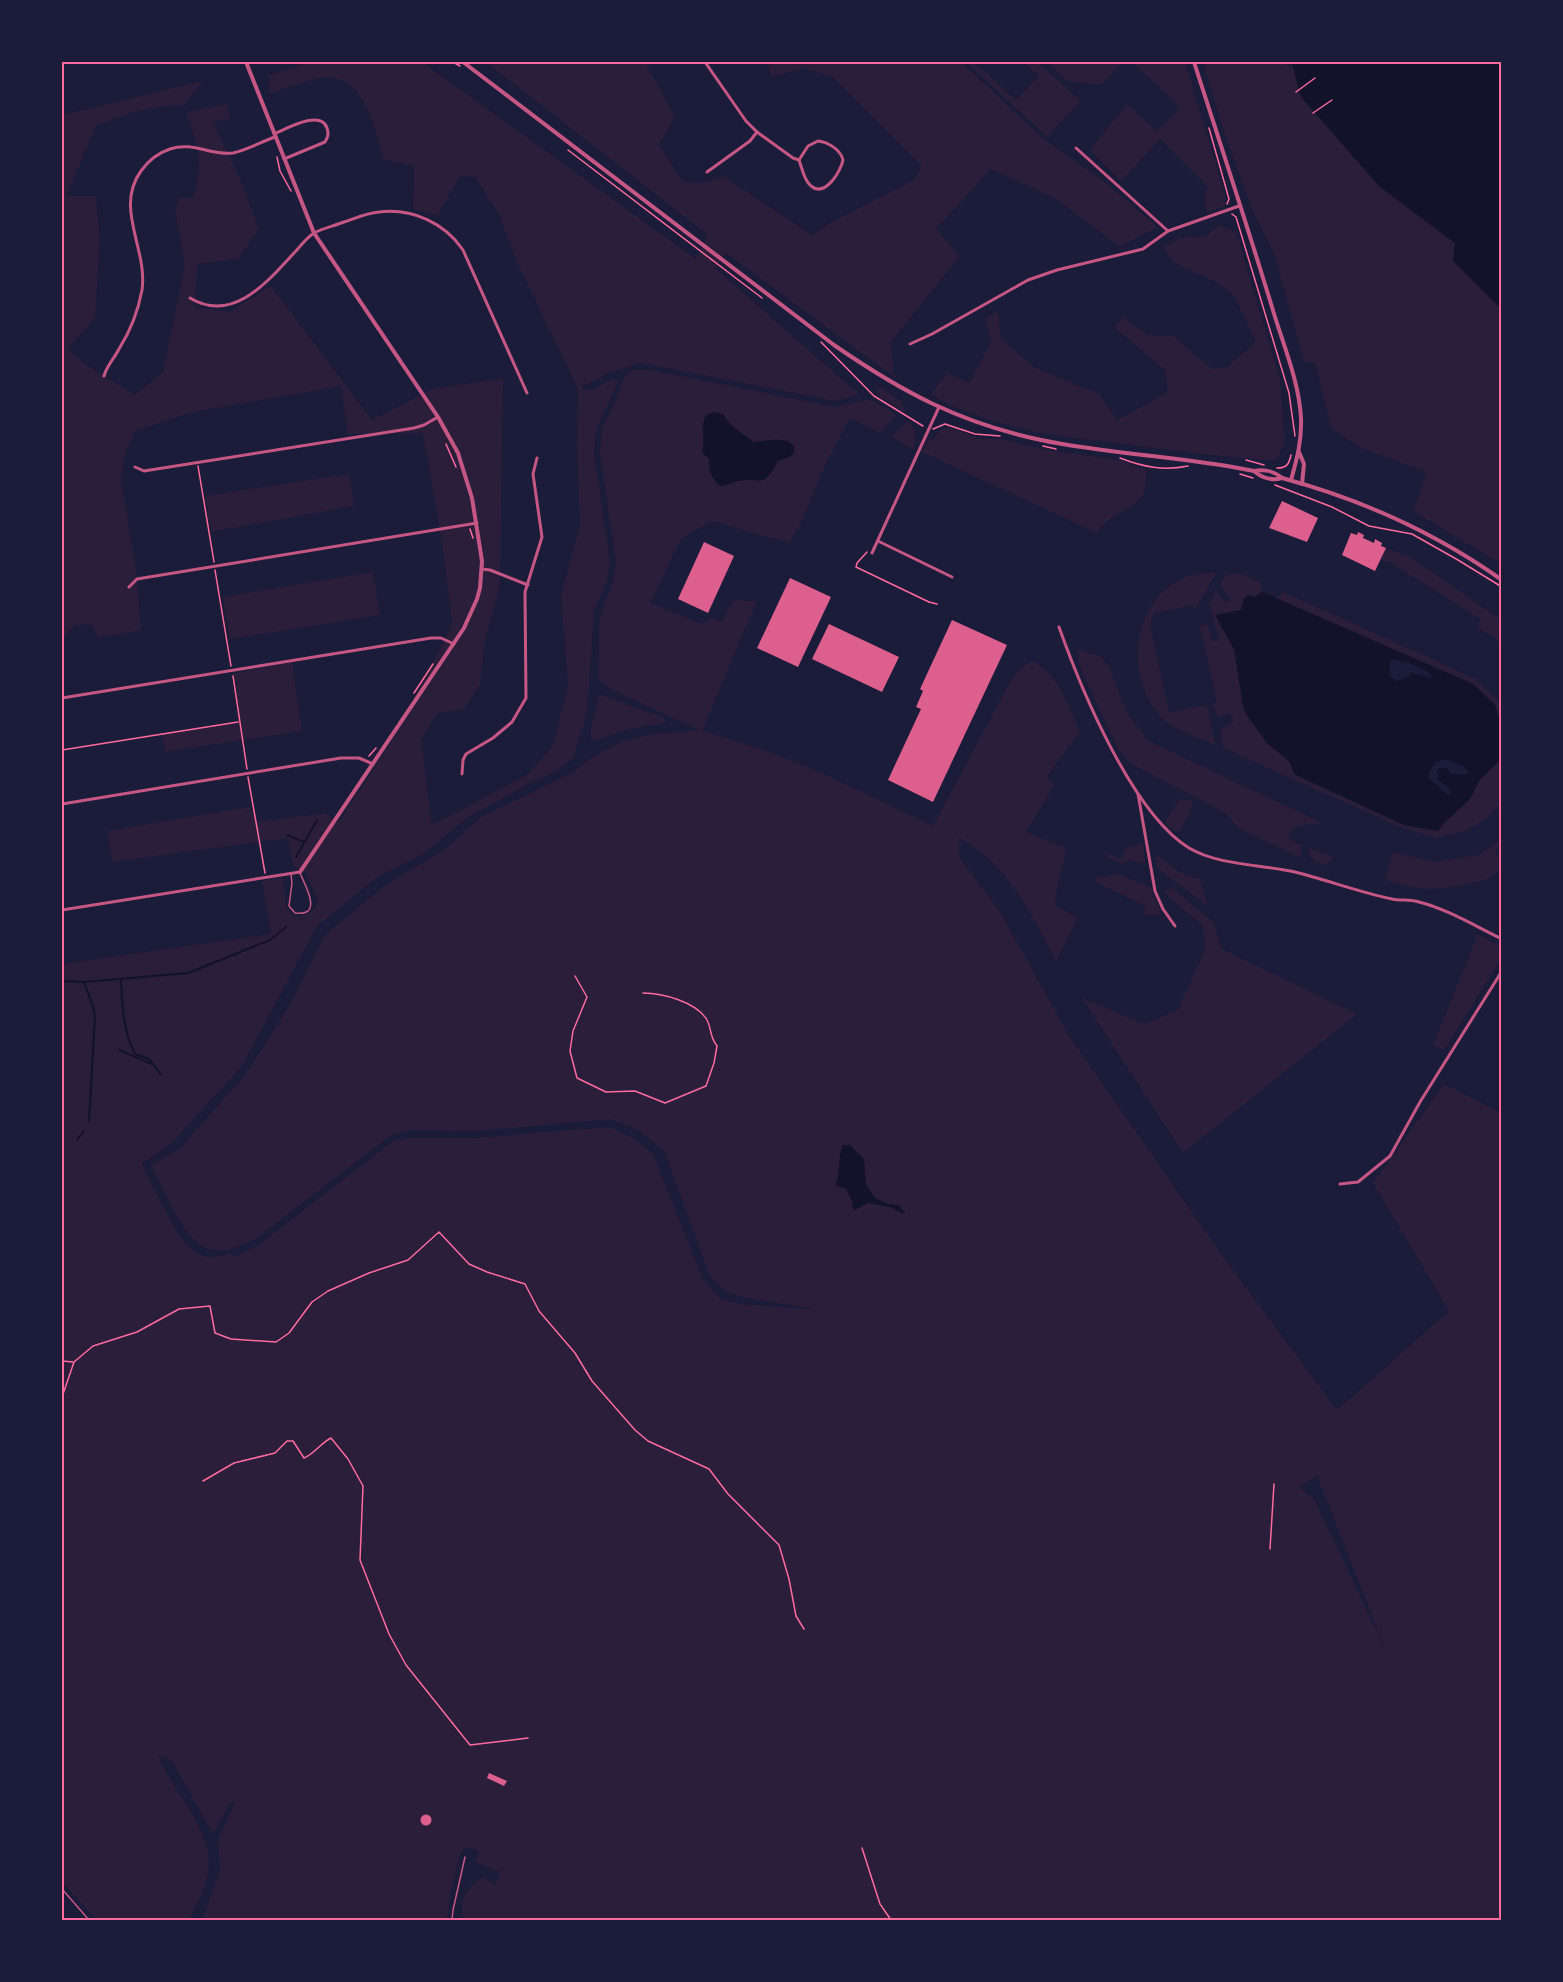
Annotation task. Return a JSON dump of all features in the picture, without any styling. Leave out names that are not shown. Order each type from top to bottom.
[{"type":"street","points":[[62,910],[300,872],[454,644],[472,613],[480,588],[482,569],[477,523],[458,453],[438,417],[314,233],[246,62]]},
{"type":"street","points":[[463,62],[834,345],[889,382],[939,407],[976,422],[1042,440],[1254,471],[1263,469],[1276,472],[1282,478]]},
{"type":"street","points":[[705,62],[746,121],[757,132],[793,158],[800,160]]},
{"type":"street","points":[[1194,62],[1297,393],[1301,419],[1299,452],[1291,480]]},
{"type":"street","points":[[104,376],[106,367],[133,326],[142,288],[142,267],[129,207],[130,191],[140,172],[153,158],[168,149],[189,146],[231,153],[316,119],[325,122],[328,135],[325,142],[284,159]]},
{"type":"street","points":[[707,172],[750,141],[757,132]]},
{"type":"street","points":[[818,141],[827,143],[840,152],[843,160],[836,175],[819,189],[810,186],[807,182],[800,160],[808,146],[818,141]]},
{"type":"street","points":[[1076,148],[1168,231]]},
{"type":"street","points":[[910,344],[1028,280],[1058,270],[1143,249],[1168,231],[1239,206]]},
{"type":"street","points":[[190,298],[198,304],[210,305],[223,305],[243,300],[257,291],[314,233],[368,214],[380,212],[412,214],[440,227],[457,241],[470,263],[527,393]]},
{"type":"street","points":[[872,553],[939,407]]},
{"type":"street","points":[[135,466],[144,471],[414,428],[438,417]]},
{"type":"street","points":[[1299,452],[1304,464],[1302,484]]},
{"type":"street","points":[[462,774],[466,754],[493,738],[512,722],[526,698],[525,592],[542,537],[533,474],[537,458]]},
{"type":"street","points":[[1254,471],[1261,477],[1291,480],[1382,513],[1462,554],[1502,580]]},
{"type":"street","points":[[129,587],[137,579],[477,523]]},
{"type":"street","points":[[878,541],[952,577]]},
{"type":"street","points":[[482,569],[528,585]]},
{"type":"street","points":[[1059,627],[1074,668],[1104,734],[1138,793],[1167,831],[1189,848],[1212,858],[1294,872],[1394,899],[1418,901],[1502,939]]},
{"type":"street","points":[[62,698],[431,638],[441,638],[454,644]]},
{"type":"street","points":[[62,804],[341,758],[366,759],[373,764]]},
{"type":"street","points":[[1138,793],[1155,891],[1163,909],[1175,926]]},
{"type":"street","points":[[1340,1184],[1358,1182],[1390,1156],[1420,1102],[1502,971]]},
{"type":"lane","points":[[291,873],[289,906],[295,913],[302,914],[310,908],[311,899],[300,872]]},
{"type":"lane","points":[[452,1920],[465,1857]]},
{"type":"lane","points":[[62,1889],[89,1920]]},
{"type":"path","points":[[1296,93],[1315,78]]},
{"type":"path","points":[[1313,113],[1332,100]]},
{"type":"path","points":[[1209,126],[1229,199],[1225,210],[1236,217],[1290,393],[1295,435],[1293,444]]},
{"type":"path","points":[[277,154],[280,171],[292,193]]},
{"type":"path","points":[[821,342],[864,388],[903,415],[933,429],[945,424],[983,436],[1000,436]]},
{"type":"path","points":[[921,434],[924,426]]},
{"type":"path","points":[[444,438],[459,472]]},
{"type":"path","points":[[1246,460],[1278,468],[1285,467],[1290,463],[1292,453]]},
{"type":"path","points":[[1235,473],[1259,480]]},
{"type":"path","points":[[1268,483],[1332,507],[1369,526],[1412,534],[1502,587]]},
{"type":"path","points":[[469,525],[474,540]]},
{"type":"path","points":[[867,551],[856,567],[937,604]]},
{"type":"path","points":[[410,700],[427,670],[437,660]]},
{"type":"path","points":[[232,671],[265,877]]},
{"type":"path","points":[[62,750],[239,722]]},
{"type":"path","points":[[366,759],[380,746]]},
{"type":"path","points":[[575,976],[587,997],[573,1031],[570,1051],[577,1078],[606,1092],[635,1091],[665,1103],[706,1086],[717,1046],[711,1039],[708,1021],[697,1007],[655,993],[643,993]]},
{"type":"path","points":[[62,1397],[74,1362],[95,1344],[137,1332],[180,1309],[210,1306],[215,1333],[231,1339],[276,1342],[289,1333],[312,1302],[328,1291],[369,1273],[408,1260],[439,1232],[470,1264],[525,1284],[539,1311],[575,1353],[592,1381],[635,1430],[648,1441],[709,1470],[728,1494],[779,1545],[789,1579],[796,1616],[804,1629]]},
{"type":"path","points":[[62,1361],[74,1362]]},
{"type":"path","points":[[203,1480],[234,1463],[275,1453],[287,1441],[293,1441],[304,1458],[313,1454],[331,1438],[343,1452],[363,1486],[360,1560],[389,1634],[406,1665],[470,1745],[528,1738]]},
{"type":"path","points":[[1270,1549],[1274,1484]]},
{"type":"path","points":[[862,1848],[880,1904],[891,1920]]},
{"type":"shaded area","points":[[309,62],[422,62],[696,259],[708,235],[486,62],[645,62],[675,117],[659,145],[683,182],[704,183],[723,176],[812,235],[833,221],[914,180],[922,166],[834,78],[805,68],[772,77],[766,62],[961,62],[1045,140],[1101,179],[1158,227],[1120,247],[1056,199],[991,169],[936,229],[960,256],[891,342],[894,377],[726,253],[715,268],[860,395],[835,401],[641,363],[606,374],[580,388],[592,390],[613,378],[618,382],[597,427],[594,454],[610,561],[607,581],[594,610],[587,713],[573,758],[558,770],[467,818],[423,854],[379,876],[317,926],[242,1066],[171,1144],[142,1164],[179,1234],[196,1252],[205,1257],[217,1257],[229,1253],[236,1256],[256,1247],[393,1141],[409,1138],[476,1138],[609,1127],[634,1138],[653,1154],[703,1279],[720,1298],[740,1304],[820,1310],[741,1297],[725,1291],[710,1276],[664,1151],[638,1130],[611,1119],[476,1131],[408,1130],[390,1136],[254,1240],[223,1250],[204,1247],[188,1232],[173,1210],[151,1165],[179,1149],[246,1074],[289,1006],[325,935],[384,886],[445,849],[481,817],[574,772],[589,759],[622,741],[654,734],[700,730],[612,690],[598,680],[599,624],[613,583],[616,562],[600,453],[602,428],[628,373],[634,370],[650,370],[835,407],[864,400],[874,401],[897,415],[880,433],[850,418],[825,465],[801,523],[789,543],[711,521],[681,539],[650,603],[702,624],[711,617],[722,622],[733,600],[757,601],[702,731],[791,760],[933,826],[1011,680],[1023,666],[1032,661],[1049,673],[1062,691],[1080,731],[1046,778],[1055,784],[1026,832],[1066,848],[1054,905],[1078,918],[1056,961],[1027,908],[1005,876],[976,849],[959,838],[959,857],[999,910],[1070,1037],[1224,1258],[1337,1410],[1449,1311],[1373,1183],[1444,1084],[1501,1113],[1501,1920],[463,1920],[463,1900],[468,1890],[483,1877],[496,1885],[501,1870],[495,1871],[477,1863],[476,1858],[479,1852],[472,1848],[465,1848],[460,1853],[447,1920],[202,1920],[220,1870],[218,1839],[235,1804],[231,1802],[213,1834],[172,1761],[158,1755],[199,1827],[206,1842],[209,1857],[205,1885],[189,1920],[97,1920],[62,1882],[62,964],[271,934],[262,881],[283,877],[286,905],[291,914],[299,917],[313,910],[318,902],[306,873],[293,866],[288,838],[112,862],[107,831],[250,807],[258,822],[325,813],[338,823],[389,745],[452,622],[441,535],[423,433],[348,434],[341,386],[189,413],[135,431],[125,455],[121,479],[137,576],[141,630],[99,638],[90,624],[74,626],[62,640],[62,115],[203,81],[184,105],[139,111],[96,126],[66,196],[96,196],[100,239],[95,318],[68,348],[85,364],[135,395],[163,372],[185,265],[175,210],[180,198],[193,198],[199,164],[194,135],[186,112],[227,104],[230,118],[213,123],[241,181],[259,229],[238,259],[197,264],[195,307],[229,312],[271,286],[372,420],[432,389],[503,378],[500,585],[485,641],[480,684],[464,709],[437,713],[421,740],[432,825],[527,775],[553,746],[568,686],[561,596],[580,524],[577,448],[578,389],[516,260],[499,214],[475,177],[460,176],[437,216],[413,209],[414,166],[384,160],[367,108],[352,87],[341,80],[323,77],[269,94],[269,75]],"holes":[[[723,414],[733,426],[753,442],[783,440],[790,442],[789,457],[778,460],[771,473],[759,482],[750,479],[733,482],[709,471],[709,459],[702,452],[705,443],[702,423]],[[1318,1476],[1321,1486],[1387,1653],[1314,1499],[1299,1487]]]},
{"type":"shaded area","points":[[976,62],[1016,100],[1039,76],[1023,62],[1038,62],[1081,101],[1047,137],[968,64]]},
{"type":"shaded area","points":[[1048,62],[1123,62],[1101,85],[1066,81]]},
{"type":"shaded area","points":[[1132,62],[1185,62],[1226,199],[1224,206],[1207,213],[1204,198],[1208,186],[1160,139],[1121,181],[1090,150],[1127,104],[1157,131],[1180,107]]},
{"type":"shaded area","points":[[1203,62],[1282,62],[1293,69],[1301,97],[1379,186],[1455,243],[1453,261],[1501,309],[1501,564],[1413,511],[1427,472],[1361,448],[1331,428],[1315,362],[1304,362],[1274,253],[1252,209],[1224,132]]},
{"type":"shaded area","points":[[1292,62],[1501,62],[1501,309],[1453,261],[1455,243],[1379,186],[1301,97]]},
{"type":"shaded area","points":[[1218,225],[1236,232],[1280,379],[1285,442],[1276,461],[1032,431],[976,415],[931,394],[947,373],[969,383],[991,342],[985,318],[998,312],[1001,338],[1034,367],[1099,394],[1117,420],[1168,392],[1165,370],[1114,327],[1123,317],[1148,335],[1173,336],[1212,369],[1226,368],[1256,342],[1233,294],[1214,281],[1174,263],[1163,247],[1180,238],[1207,236]]},
{"type":"shaded area","points":[[879,386],[901,401],[906,413],[880,397],[877,391]]},
{"type":"shaded area","points":[[714,412],[723,414],[733,426],[753,442],[785,441],[794,446],[794,453],[778,461],[766,479],[739,481],[720,486],[711,474],[709,459],[702,452],[704,420],[706,415]]},
{"type":"shaded area","points":[[907,421],[914,430],[914,450],[891,437]]},
{"type":"shaded area","points":[[947,427],[983,439],[1001,439],[1047,450],[1121,460],[1135,467],[1146,469],[1143,494],[1137,502],[1104,523],[1097,533],[922,452],[929,438],[933,440],[940,430]]},
{"type":"shaded area","points":[[349,474],[354,506],[211,532],[205,496]]},
{"type":"shaded area","points":[[1386,548],[1412,558],[1501,620],[1501,642],[1477,627],[1482,620],[1391,563],[1381,560]]},
{"type":"shaded area","points":[[373,572],[380,615],[230,639],[223,597]]},
{"type":"shaded area","points":[[1216,573],[1195,610],[1193,605],[1154,613],[1150,625],[1169,712],[1207,705],[1215,745],[1165,721],[1152,704],[1143,685],[1138,665],[1138,644],[1143,624],[1152,606],[1165,590],[1183,578]]},
{"type":"shaded area","points":[[1227,573],[1243,574],[1260,582],[1262,592],[1241,610],[1216,615],[1234,649],[1244,711],[1267,743],[1290,762],[1294,774],[1404,825],[1438,831],[1470,799],[1479,781],[1501,759],[1501,802],[1488,818],[1464,832],[1435,838],[1398,826],[1223,748],[1220,731],[1234,720],[1230,713],[1218,717],[1212,704],[1217,702],[1200,626],[1207,624],[1213,641],[1220,641],[1209,605],[1216,590],[1225,602],[1230,600],[1220,584]]},
{"type":"shaded area","points":[[1262,592],[1473,684],[1495,705],[1501,725],[1501,759],[1479,781],[1470,799],[1438,831],[1404,825],[1294,774],[1290,762],[1267,743],[1244,711],[1234,649],[1215,615],[1241,610],[1244,598],[1249,595],[1255,597]],"holes":[[[1390,660],[1414,665],[1433,678],[1411,673],[1410,676],[1397,681],[1389,676]],[[1445,759],[1463,766],[1470,773],[1451,774],[1447,768],[1439,768],[1436,779],[1449,787],[1451,794],[1449,796],[1428,778],[1433,766]]]},
{"type":"shaded area","points":[[1284,592],[1476,679],[1501,703],[1501,725],[1495,705],[1473,684],[1276,598]]},
{"type":"shaded area","points":[[1078,649],[1102,657],[1109,667],[1128,715],[1149,741],[1322,823],[1293,827],[1288,839],[1302,845],[1300,858],[1237,827],[1227,814],[1131,764],[1118,749],[1079,665]]},
{"type":"shaded area","points":[[292,661],[302,731],[165,752],[162,734],[239,722],[232,674]]},
{"type":"shaded area","points":[[599,694],[662,717],[667,722],[635,728],[596,741],[591,739],[592,723]]},
{"type":"shaded area","points":[[1180,799],[1192,801],[1193,804],[1178,833],[1166,826],[1166,820]]},
{"type":"shaded area","points":[[1501,840],[1501,847],[1494,849],[1500,864],[1498,870],[1486,879],[1465,885],[1427,889],[1385,880],[1392,852],[1435,862],[1478,855]]},
{"type":"shaded area","points":[[1143,843],[1145,864],[1130,860],[1121,864],[1105,856],[1110,854],[1121,859],[1126,848]]},
{"type":"shaded area","points":[[1310,848],[1334,859],[1325,865],[1315,862],[1308,855]]},
{"type":"shaded area","points":[[1158,856],[1181,873],[1200,879],[1208,906],[1158,869],[1155,857]]},
{"type":"shaded area","points":[[1118,874],[1150,887],[1161,912],[1159,915],[1143,915],[1146,906],[1095,882],[1097,877]]},
{"type":"shaded area","points":[[1172,888],[1213,922],[1222,949],[1357,1014],[1183,1153],[1082,998],[1145,1024],[1178,1010],[1205,949],[1203,926],[1163,892]]},
{"type":"shaded area","points":[[1478,934],[1501,947],[1501,959],[1444,1050],[1433,1045]]},
{"type":"shaded area","points":[[843,1145],[850,1145],[864,1159],[866,1184],[875,1198],[888,1204],[899,1205],[904,1214],[890,1207],[867,1203],[853,1209],[846,1189],[835,1185]]},
{"type":"building","points":[[1282,501],[1318,518],[1307,542],[1269,528]]},
{"type":"building","points":[[1358,532],[1364,535],[1363,538],[1374,543],[1375,539],[1386,548],[1375,571],[1342,555],[1351,533],[1357,535]]},
{"type":"building","points":[[704,542],[734,556],[708,613],[678,599]]},
{"type":"building","points":[[790,578],[831,597],[798,667],[757,648]]},
{"type":"building","points":[[952,620],[1007,645],[933,802],[888,780],[921,709],[916,707],[923,691],[920,689]]},
{"type":"building","points":[[829,624],[899,657],[882,692],[812,659]]},
{"type":"building","points":[[489,1773],[507,1781],[504,1786],[487,1778]]},
{"type":"building","points":[[426,1815],[430,1816],[430,1824],[426,1825],[422,1824],[421,1820],[422,1816]]},
{"type":"waterway","points":[[296,857],[317,820]]},
{"type":"waterway","points":[[287,835],[304,842]]},
{"type":"waterway","points":[[62,981],[84,982],[188,973],[270,940],[286,927]]},
{"type":"waterway","points":[[121,979],[124,1017],[131,1045],[135,1054],[149,1059],[161,1075]]},
{"type":"waterway","points":[[84,982],[95,1018],[89,1121]]},
{"type":"waterway","points":[[119,1050],[152,1064]]},
{"type":"waterway","points":[[77,1140],[84,1131]]}]
